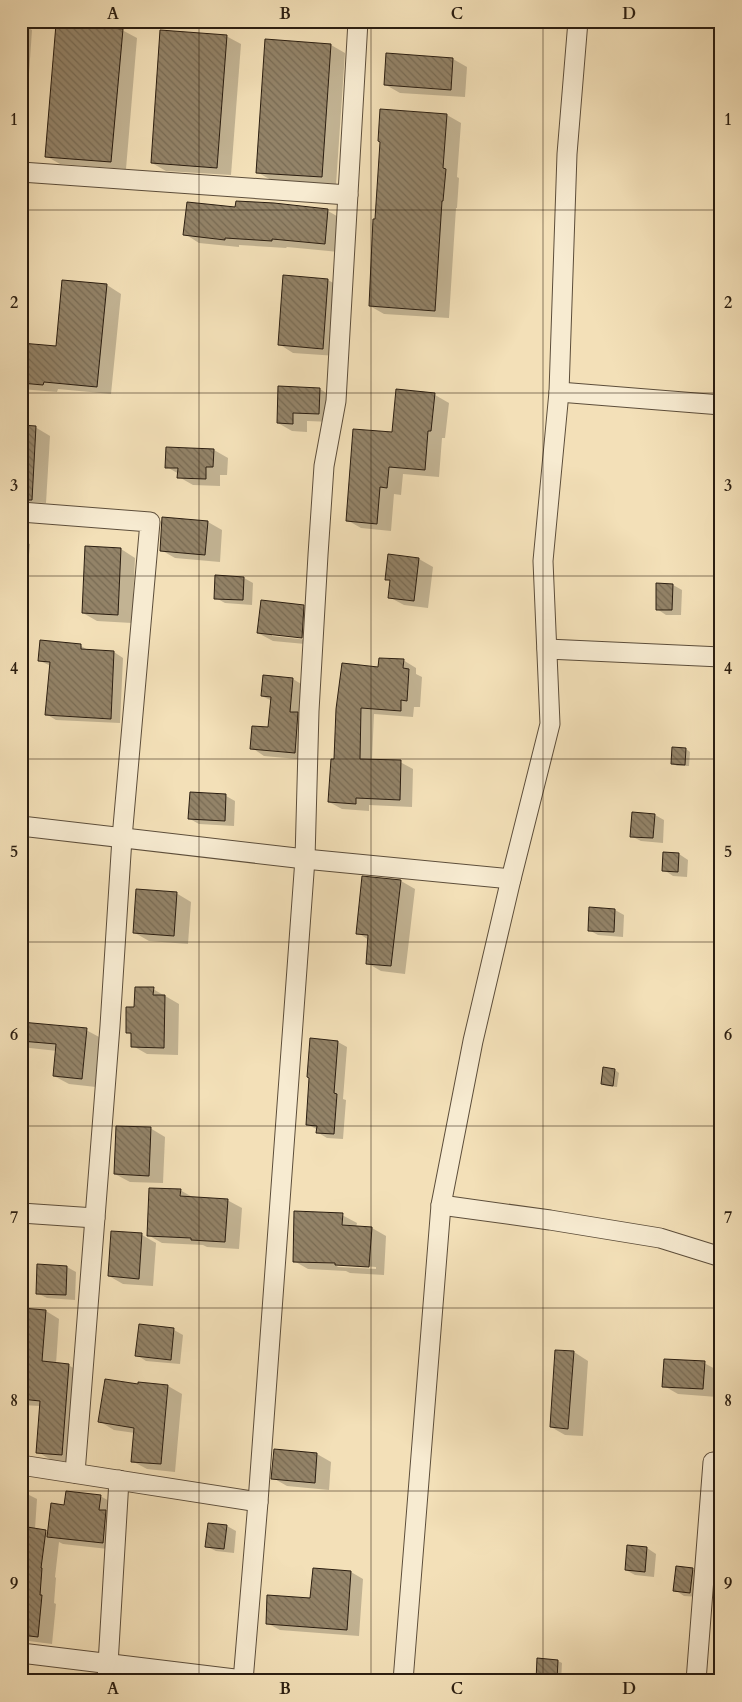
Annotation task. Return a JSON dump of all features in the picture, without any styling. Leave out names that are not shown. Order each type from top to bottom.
[{"type":"street","points":[[21,1653],[107,1672],[243,1680],[258,1502],[305,859],[309,711],[318,555],[324,466],[336,401],[358,21]]},
{"type":"street","points":[[403,1681],[441,1205],[473,1041],[550,724],[544,561],[559,392],[567,154],[578,21]]},
{"type":"street","points":[[21,172],[348,195]]},
{"type":"street","points":[[559,392],[721,405]]},
{"type":"street","points":[[21,512],[150,522],[122,838],[110,1026],[76,1473]]},
{"type":"street","points":[[547,649],[721,657]]},
{"type":"street","points":[[21,826],[305,859],[511,879]]},
{"type":"street","points":[[441,1205],[660,1238],[721,1257]]},
{"type":"street","points":[[21,1213],[95,1218]]},
{"type":"street","points":[[696,1681],[712,1462],[721,1463]]},
{"type":"street","points":[[21,1465],[258,1502]]},
{"type":"street","points":[[107,1672],[119,1480]]},
{"type":"building","points":[[56,24],[123,29],[111,162],[45,157]]},
{"type":"building","points":[[160,30],[227,35],[217,168],[151,163]]},
{"type":"building","points":[[265,39],[331,44],[322,177],[256,173]]},
{"type":"building","points":[[386,53],[453,58],[451,90],[384,85]]},
{"type":"building","points":[[380,109],[447,114],[443,168],[446,169],[442,201],[435,311],[369,306],[373,219],[375,219],[380,142],[378,141]]},
{"type":"building","points":[[236,201],[328,209],[325,244],[272,239],[272,241],[225,238],[225,240],[183,235],[187,202],[235,207]]},
{"type":"building","points":[[283,275],[328,279],[323,349],[278,345]]},
{"type":"building","points":[[62,280],[107,284],[97,387],[44,382],[43,385],[21,383],[21,343],[56,346]]},
{"type":"building","points":[[278,386],[320,388],[319,414],[293,413],[293,424],[277,423]]},
{"type":"building","points":[[396,389],[435,393],[431,431],[428,431],[425,470],[389,467],[387,488],[380,487],[377,524],[346,521],[353,429],[392,432]]},
{"type":"building","points":[[21,425],[36,426],[32,500],[21,500]]},
{"type":"building","points":[[166,447],[214,449],[213,467],[206,467],[206,479],[177,478],[178,468],[165,468]]},
{"type":"building","points":[[162,517],[208,521],[205,555],[160,551]]},
{"type":"building","points":[[85,546],[121,548],[118,615],[82,613]]},
{"type":"building","points":[[388,554],[419,558],[414,601],[388,598],[390,580],[385,580]]},
{"type":"building","points":[[215,575],[244,577],[243,600],[214,599]]},
{"type":"building","points":[[656,583],[673,584],[672,610],[656,610]]},
{"type":"building","points":[[261,600],[304,605],[302,638],[257,633]]},
{"type":"building","points":[[40,640],[81,644],[81,649],[114,651],[111,719],[45,715],[50,662],[38,661]]},
{"type":"building","points":[[379,658],[404,659],[403,668],[409,669],[407,701],[401,700],[401,711],[361,708],[360,759],[401,760],[400,800],[356,798],[356,804],[328,802],[331,759],[334,759],[336,709],[342,663],[378,667]]},
{"type":"building","points":[[263,675],[293,678],[290,712],[298,712],[295,753],[250,749],[252,726],[268,727],[271,697],[261,696]]},
{"type":"building","points":[[672,747],[686,748],[685,765],[671,764]]},
{"type":"building","points":[[190,792],[226,794],[225,821],[188,819]]},
{"type":"building","points":[[632,812],[655,814],[653,838],[630,837]]},
{"type":"building","points":[[663,852],[679,853],[678,872],[662,871]]},
{"type":"building","points":[[362,876],[401,880],[391,966],[366,964],[368,935],[356,934]]},
{"type":"building","points":[[136,889],[177,892],[174,936],[133,933]]},
{"type":"building","points":[[589,907],[615,909],[614,932],[588,931]]},
{"type":"building","points":[[135,987],[154,987],[153,995],[165,995],[164,1048],[131,1047],[131,1033],[126,1033],[126,1007],[134,1007]]},
{"type":"building","points":[[21,1022],[87,1028],[82,1079],[53,1076],[56,1044],[21,1041]]},
{"type":"building","points":[[310,1038],[338,1041],[334,1093],[337,1094],[334,1134],[316,1133],[317,1126],[306,1125]]},
{"type":"building","points":[[603,1067],[615,1069],[613,1086],[601,1084]]},
{"type":"building","points":[[116,1126],[151,1127],[149,1176],[114,1174]]},
{"type":"building","points":[[149,1188],[181,1189],[180,1196],[228,1199],[225,1242],[147,1236]]},
{"type":"building","points":[[294,1211],[343,1213],[342,1225],[372,1227],[369,1267],[335,1265],[335,1263],[293,1262]]},
{"type":"building","points":[[111,1231],[142,1233],[139,1279],[108,1276]]},
{"type":"building","points":[[37,1264],[67,1266],[66,1295],[36,1294]]},
{"type":"building","points":[[21,1308],[46,1310],[42,1361],[69,1364],[62,1455],[36,1453],[40,1401],[21,1399]]},
{"type":"building","points":[[139,1324],[174,1328],[171,1360],[135,1356]]},
{"type":"building","points":[[555,1350],[574,1351],[568,1429],[550,1427]]},
{"type":"building","points":[[664,1359],[705,1361],[703,1389],[662,1387]]},
{"type":"building","points":[[105,1379],[138,1384],[138,1382],[168,1385],[161,1464],[131,1462],[134,1428],[98,1422]]},
{"type":"building","points":[[274,1449],[317,1453],[315,1483],[271,1479]]},
{"type":"building","points":[[66,1491],[101,1495],[99,1510],[106,1510],[103,1543],[47,1537],[51,1503],[64,1505]]},
{"type":"building","points":[[208,1523],[227,1525],[224,1549],[205,1547]]},
{"type":"building","points":[[21,1526],[46,1530],[41,1568],[40,1595],[42,1595],[38,1637],[21,1635]]},
{"type":"building","points":[[627,1545],[647,1547],[645,1572],[625,1570]]},
{"type":"building","points":[[676,1566],[693,1568],[690,1593],[673,1591]]},
{"type":"building","points":[[313,1568],[351,1571],[347,1630],[266,1624],[267,1595],[310,1598]]},
{"type":"building","points":[[537,1658],[558,1660],[557,1681],[536,1681]]}]
